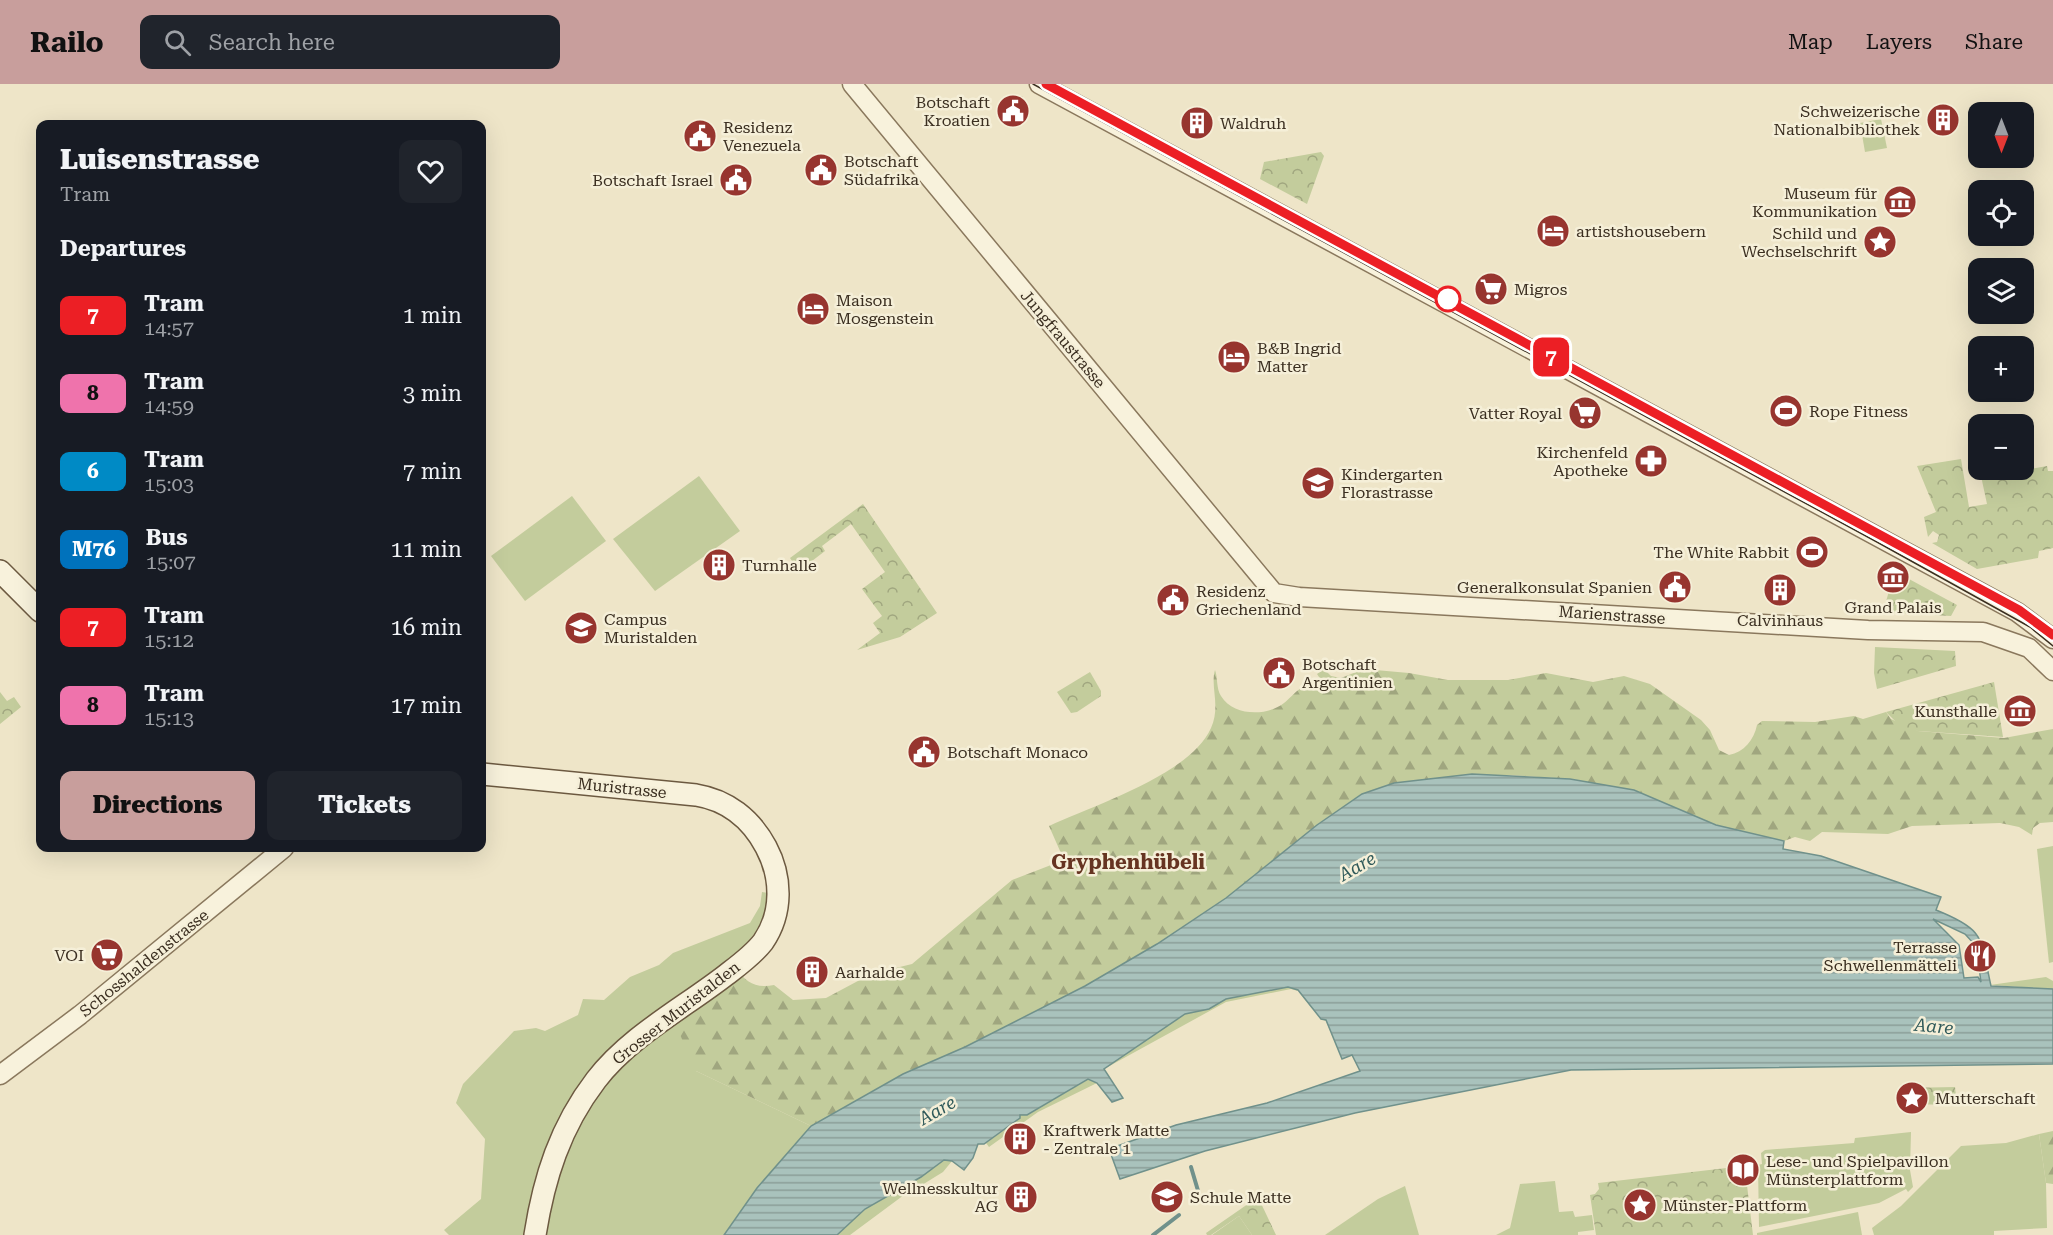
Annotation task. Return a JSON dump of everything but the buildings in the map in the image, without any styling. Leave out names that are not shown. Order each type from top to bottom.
[{"type":"main road","points":[[0,571],[36,607]]},
{"type":"main road","name":"Muristrasse","points":[[486,774],[711,798],[729,806],[752,826]]},
{"type":"main road","name":"Grosser Muristalden","points":[[534,1235],[541,1198],[556,1146],[595,1081],[628,1046],[753,954],[769,932],[776,914],[777,878],[769,854],[752,826]]},
{"type":"street","name":"Jungfraustrasse","points":[[852,84],[1274,593]]},
{"type":"street","points":[[1039,84],[2017,612],[2053,639]]},
{"type":"street","name":"Marienstrasse","points":[[1274,593],[1287,596],[1868,630],[1983,633],[2008,639],[2029,648],[2053,671]]},
{"type":"street","name":"Schosshaldenstrasse","points":[[0,1075],[80,1016],[279,852]]},
{"type":"green space","points":[[1881,119],[1887,148],[1865,152],[1860,123]]},
{"type":"green space","points":[[1321,152],[1324,156],[1307,204],[1260,179],[1264,162]]},
{"type":"green space","points":[[1961,459],[1969,507],[1987,504],[1982,480],[2034,480],[2034,468],[2047,466],[2048,471],[2053,471],[2053,548],[2039,551],[2038,558],[1977,569],[1932,543],[1937,542],[1939,535],[1933,531],[1928,537],[1924,517],[1936,512],[1917,466]]},
{"type":"green space","points":[[699,476],[740,531],[655,591],[613,539]]},
{"type":"green space","points":[[572,496],[606,541],[525,601],[491,556]]},
{"type":"green space","points":[[863,504],[937,613],[900,637],[857,650],[880,633],[873,623],[882,616],[862,589],[885,572],[851,524],[822,546],[825,551],[799,571],[790,558]]},
{"type":"green space","points":[[1885,566],[1957,605],[1951,616],[1883,612],[1891,584],[1879,577]]},
{"type":"green space","points":[[1875,647],[1955,651],[1956,666],[1877,689],[1874,673]]},
{"type":"green space","points":[[1324,669],[1331,676],[1341,678],[1364,669],[1409,673],[1448,680],[1508,680],[1546,673],[1593,682],[1624,676],[1650,684],[1701,720],[1710,730],[1719,750],[1729,755],[1748,744],[1757,725],[1762,721],[1815,722],[1854,716],[1863,719],[1886,712],[1891,719],[1918,731],[2004,738],[2053,729],[2053,822],[2040,823],[2033,828],[2032,835],[2019,827],[2000,823],[1912,826],[1888,834],[1822,832],[1810,841],[1795,837],[1784,841],[1716,825],[1634,790],[1570,779],[1509,775],[1394,783],[1362,794],[1317,825],[1226,898],[1157,944],[1086,986],[965,1047],[903,1074],[811,1126],[696,1071],[671,1014],[735,968],[752,983],[762,986],[774,985],[793,1000],[826,998],[871,974],[912,964],[1012,880],[1064,860],[1049,826],[1139,787],[1183,760],[1200,745],[1214,720],[1215,670],[1219,693],[1227,703],[1242,711],[1260,712],[1277,707],[1301,688],[1304,691],[1321,680],[1317,674]]},
{"type":"green space","points":[[1090,672],[1101,691],[1101,696],[1077,712],[1071,713],[1057,692]]},
{"type":"green space","points":[[1994,682],[2003,737],[1904,730],[1886,712]]},
{"type":"green space","points":[[0,692],[7,701],[14,697],[21,707],[0,724]]},
{"type":"green space","points":[[2053,846],[2053,962],[2049,963],[2037,849]]},
{"type":"green space","points":[[762,892],[768,893],[765,913],[751,938],[728,959],[734,967],[696,1071],[811,1126],[757,1188],[724,1235],[449,1235],[444,1230],[481,1199],[485,1139],[456,1103],[463,1084],[514,1031],[536,1028],[545,1031],[578,1015],[583,999],[604,1000],[630,977],[659,965],[673,953],[750,923],[760,906]]},
{"type":"green space","points":[[2046,977],[2053,981],[2053,989],[1990,985]]},
{"type":"green space","points":[[1288,987],[1298,991],[1291,989],[1226,1002],[1104,1069],[1185,1014],[1209,1009],[1226,999]]},
{"type":"green space","points":[[1089,1079],[1097,1083],[1038,1112],[989,1147],[986,1143],[1019,1119],[1020,1115],[1027,1115]]},
{"type":"green space","points":[[1955,1087],[1957,1105],[1906,1104],[1904,1088]]},
{"type":"green space","points":[[2053,1131],[2053,1184],[2046,1183],[2039,1134]]},
{"type":"green space","points":[[1911,1132],[1910,1170],[1913,1187],[1908,1192],[1906,1189],[1879,1203],[1759,1227],[1758,1165],[1762,1164],[1761,1153],[1765,1150],[1854,1143],[1855,1138]]},
{"type":"green space","points":[[2039,1134],[2046,1183],[2047,1228],[1994,1231],[1994,1235],[1874,1235],[1872,1228],[1901,1206],[1961,1146],[2006,1143]]},
{"type":"green space","points":[[944,1160],[952,1161],[943,1172],[908,1192],[850,1235],[837,1235],[865,1209],[921,1177]]},
{"type":"green space","points":[[1735,1167],[1735,1174],[1746,1177],[1753,1235],[1596,1235],[1590,1195],[1595,1194],[1599,1189],[1598,1183]]},
{"type":"green space","points":[[1555,1181],[1559,1212],[1573,1211],[1575,1217],[1592,1215],[1594,1230],[1578,1232],[1578,1235],[1496,1235],[1510,1228],[1520,1184]]},
{"type":"green space","points":[[1405,1186],[1419,1235],[1325,1235],[1378,1199]]},
{"type":"green space","points":[[1258,1197],[1276,1235],[1252,1235],[1239,1216],[1211,1235],[1207,1235],[1206,1233]]},
{"type":"green space","points":[[1858,1212],[1862,1235],[1757,1235],[1757,1233]]},
{"type":"green space","points":[[1239,1216],[1252,1235],[1212,1235]]},
{"type":"water","name":"Aare","points":[[1472,774],[1570,779],[1634,790],[1716,825],[1784,841],[1783,849],[1821,856],[1941,897],[1936,910],[1964,923],[1978,937],[1985,956],[1991,986],[2053,989],[2053,1064],[1571,1070],[1355,1113],[1205,1151],[1120,1179],[1109,1149],[1176,1125],[1267,1103],[1360,1071],[1352,1055],[1342,1059],[1326,1020],[1321,1019],[1298,990],[1288,987],[1226,999],[1209,1009],[1185,1014],[1104,1069],[1123,1098],[1112,1102],[1097,1083],[1088,1079],[1027,1115],[1020,1115],[1020,1118],[984,1144],[978,1144],[973,1158],[964,1170],[952,1161],[944,1160],[921,1177],[865,1209],[837,1235],[724,1235],[757,1188],[811,1126],[903,1074],[965,1047],[1085,986],[1157,944],[1226,898],[1317,825],[1362,794],[1394,783]],"holes":[[[1933,919],[1965,934],[1976,946],[1981,982],[1978,977],[1964,978],[1959,945]]]},
{"type":"waterway","points":[[1191,1167],[1199,1194],[1198,1200]]},
{"type":"waterway","points":[[1153,1235],[1179,1215]]},
{"type":"tram line","points":[[1033,84],[1877,542],[2030,627],[2053,646]]},
{"type":"tram line","name":"7","points":[[1046,84],[1365,257],[1439,294],[1603,387],[2019,610],[2046,627],[2053,635]]},
{"type":"tram line","points":[[1400,275],[1526,343]]},
{"type":"place","name":"Botschaft Kroatien","points":[[1013,111]]},
{"type":"place","name":"Schweizerische Nationalbibliothek","points":[[1943,120]]},
{"type":"place","name":"Waldruh","points":[[1197,123]]},
{"type":"place","name":"Residenz Venezuela","points":[[700,136]]},
{"type":"place","name":"Botschaft Südafrika","points":[[821,170]]},
{"type":"place","name":"Botschaft Israel","points":[[736,180]]},
{"type":"place","name":"Museum für Kommunikation","points":[[1900,202]]},
{"type":"place","name":"artistshousebern","points":[[1553,231]]},
{"type":"place","name":"Schild und Wechselschrift","points":[[1880,242]]},
{"type":"place","name":"Migros","points":[[1491,289]]},
{"type":"place","name":"Maison Mosgenstein","points":[[813,309]]},
{"type":"place","name":"B&B Ingrid Matter","points":[[1234,357]]},
{"type":"place","name":"Rope Fitness","points":[[1786,411]]},
{"type":"place","name":"Vatter Royal","points":[[1585,413]]},
{"type":"place","name":"Kirchenfeld Apotheke","points":[[1651,461]]},
{"type":"place","name":"Kindergarten Florastrasse","points":[[1318,483]]},
{"type":"place","name":"The White Rabbit","points":[[1812,552]]},
{"type":"place","name":"Turnhalle","points":[[719,565]]},
{"type":"place","name":"Grand Palais","points":[[1893,577]]},
{"type":"place","name":"Generalkonsulat Spanien","points":[[1675,587]]},
{"type":"place","name":"Calvinhaus","points":[[1780,590]]},
{"type":"place","name":"Residenz Griechenland","points":[[1173,600]]},
{"type":"place","name":"Campus Muristalden","points":[[581,628]]},
{"type":"place","name":"Botschaft Argentinien","points":[[1279,673]]},
{"type":"place","name":"Kunsthalle","points":[[2020,711]]},
{"type":"place","name":"Botschaft Monaco","points":[[924,752]]},
{"type":"place","name":"VOI","points":[[107,955]]},
{"type":"place","name":"Terrasse Schwellenmätteli","points":[[1980,956]]},
{"type":"place","name":"Aarhalde","points":[[812,972]]},
{"type":"place","name":"Mutterschaft","points":[[1912,1098]]},
{"type":"place","name":"Kraftwerk Matte - Zentrale 1","points":[[1020,1139]]},
{"type":"place","name":"Lese- und Spielpavillon Münsterplattform","points":[[1743,1170]]},
{"type":"place","name":"Wellnesskultur AG","points":[[1021,1197]]},
{"type":"place","name":"Schule Matte","points":[[1167,1197]]},
{"type":"place","name":"Münster-Plattform","points":[[1640,1205]]},
{"type":"district","name":"Gryphenhübeli","points":[[1128,862]]}]
